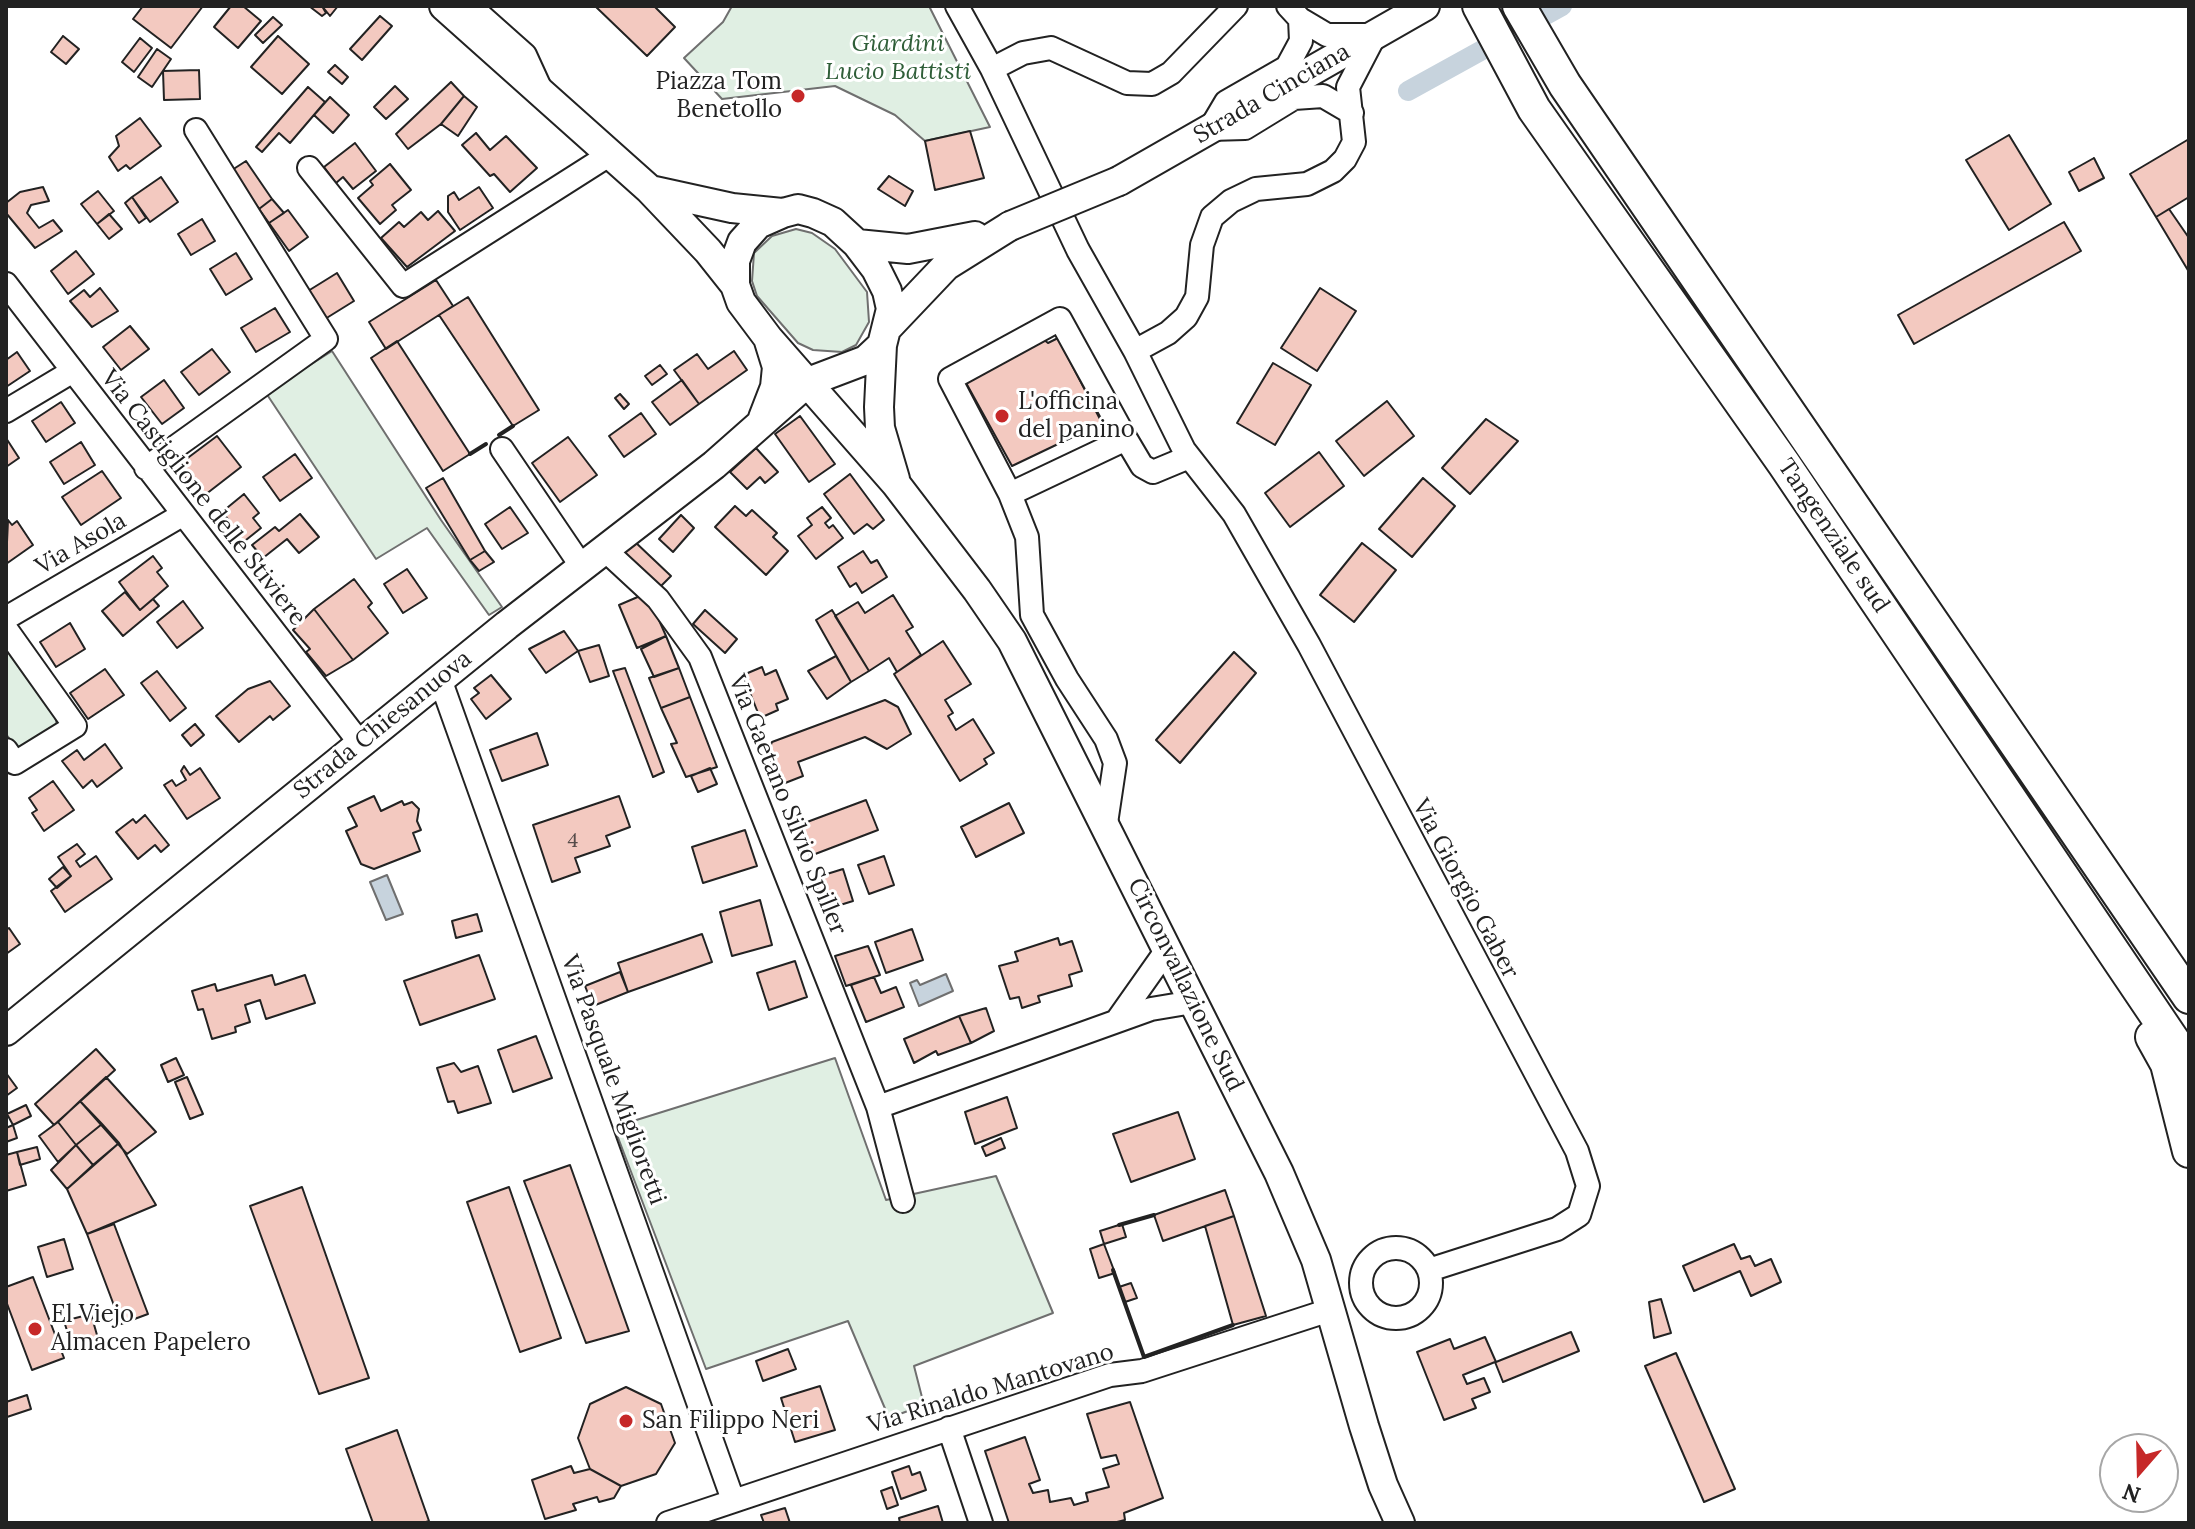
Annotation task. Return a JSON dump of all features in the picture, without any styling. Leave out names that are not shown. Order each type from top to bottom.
[{"type":"highway","name":"Tangenziale sud","points":[[1479,6],[1534,109],[1775,451],[2189,1064]]},
{"type":"highway","name":"Tangenziale sud","points":[[1519,6],[1565,85],[2189,997]]},
{"type":"highway","points":[[2027,822],[2034,858],[2129,993],[2167,1064],[2189,1151]]},
{"type":"main road","name":"Circonvallazione Sud","points":[[444,6],[649,189],[708,251],[735,285],[741,302],[768,338],[777,377],[761,420]]},
{"type":"main road","name":"Strada Cinciana","points":[[1010,226],[1119,181],[1425,6]]},
{"type":"main road","name":"Circonvallazione Sud","points":[[649,189],[732,208],[783,213],[798,209],[833,222],[857,244],[876,269],[887,291],[880,428],[896,484]]},
{"type":"main road","points":[[735,285],[735,261],[742,242],[758,224],[783,213]]},
{"type":"main road","points":[[857,244],[908,249],[1010,226]]},
{"type":"main road","points":[[761,420],[808,382],[866,360],[946,266],[1010,226]]},
{"type":"main road","points":[[768,338],[808,382]]},
{"type":"main road","name":"Circonvallazione Sud","points":[[808,382],[896,484],[1012,641],[1279,1173],[1316,1260],[1383,1485],[1400,1523]]},
{"type":"main road","name":"Strada Chiesanuova","points":[[6,1031],[360,743],[738,444],[761,420]]},
{"type":"street","points":[[470,6],[525,55],[541,91]]},
{"type":"street","name":"Via Giorgio Gaber","points":[[957,6],[992,69],[1078,250],[1135,351],[1189,457],[1234,514],[1309,645],[1577,1151],[1588,1186],[1579,1215],[1557,1229],[1429,1270]]},
{"type":"street","points":[[992,69],[1023,53],[1051,48],[1127,83],[1152,84],[1171,73],[1236,6]]},
{"type":"street","points":[[1135,351],[1168,333],[1186,317],[1197,297],[1202,245],[1212,217],[1231,201],[1256,189],[1307,184],[1333,171],[1345,159],[1354,142],[1348,87],[1375,35],[1327,35],[1294,12]]},
{"type":"street","points":[[1210,129],[1226,102],[1287,67],[1301,41],[1294,12]]},
{"type":"street","points":[[1210,129],[1245,128],[1294,98],[1323,96],[1352,113]]},
{"type":"street","points":[[146,468],[326,339],[196,130]]},
{"type":"street","points":[[309,168],[403,286],[609,155]]},
{"type":"street","name":"Via Castiglione delle Stiviere","points":[[6,284],[360,743]]},
{"type":"street","points":[[1106,823],[1115,763],[1106,739],[1067,679],[1032,615],[1030,551],[1013,503],[950,379],[1060,319],[1142,466],[1153,472],[1189,457]]},
{"type":"street","points":[[6,411],[73,371]]},
{"type":"street","points":[[1013,503],[1126,439]]},
{"type":"street","points":[[502,449],[582,567]]},
{"type":"street","name":"Via Asola","points":[[6,618],[182,515]]},
{"type":"street","name":"Via Gaetano Silvio Spiller","points":[[605,550],[658,599],[683,629],[700,657],[878,1107],[903,1201]]},
{"type":"street","points":[[6,629],[75,726],[15,763],[6,750]]},
{"type":"street","name":"Via Pasquale Miglioretti","points":[[440,679],[733,1500]]},
{"type":"street","points":[[1117,1020],[1166,951]]},
{"type":"street","points":[[878,1107],[1117,1020],[1151,1009],[1193,1002]]},
{"type":"street","name":"Via Rinaldo Mantovano","points":[[668,1523],[1110,1375],[1142,1371],[1330,1310]]},
{"type":"street","points":[[949,1428],[981,1523]]},
{"type":"green space","name":"Giardini Lucio Battisti","points":[[732,6],[929,6],[990,127],[925,141],[895,115],[835,86],[722,99],[684,58],[723,22]]},
{"type":"green space","points":[[796,229],[812,233],[835,249],[867,292],[869,322],[856,345],[842,352],[813,350],[798,343],[757,296],[752,281],[754,253],[772,236]]},
{"type":"green space","points":[[332,351],[441,520],[502,607],[489,615],[427,528],[376,559],[266,393]]},
{"type":"green space","points":[[6,647],[55,716],[57,725],[18,750],[6,734]]},
{"type":"green space","points":[[835,1058],[886,1200],[996,1176],[1053,1313],[914,1366],[924,1405],[889,1418],[848,1321],[706,1369],[614,1127]]},
{"type":"shaded area","points":[[387,875],[403,914],[386,920],[370,882]]},
{"type":"shaded area","points":[[946,974],[953,991],[919,1006],[910,983],[917,980],[920,985]]},
{"type":"building","points":[[143,6],[203,6],[171,48],[133,19]]},
{"type":"building","points":[[231,6],[243,6],[261,21],[238,48],[214,27]]},
{"type":"building","points":[[309,6],[322,6],[326,13],[322,16]]},
{"type":"building","points":[[322,6],[338,6],[330,16]]},
{"type":"building","points":[[595,6],[654,6],[675,27],[647,56]]},
{"type":"building","points":[[380,16],[392,26],[362,60],[350,49]]},
{"type":"building","points":[[273,17],[282,25],[263,43],[255,35]]},
{"type":"building","points":[[63,36],[79,49],[66,64],[51,52]]},
{"type":"building","points":[[278,36],[309,64],[282,94],[251,67]]},
{"type":"building","points":[[140,38],[152,48],[134,72],[122,62]]},
{"type":"building","points":[[157,49],[171,59],[152,87],[138,77]]},
{"type":"building","points":[[335,65],[348,77],[342,84],[328,72]]},
{"type":"building","points":[[199,70],[200,99],[164,100],[163,71]]},
{"type":"building","points":[[451,82],[464,96],[441,124],[408,149],[396,134]]},
{"type":"building","points":[[395,86],[408,99],[386,119],[374,107]]},
{"type":"building","points":[[308,87],[325,102],[290,143],[279,133],[262,152],[256,147]]},
{"type":"building","points":[[464,96],[477,107],[458,136],[441,124]]},
{"type":"building","points":[[330,97],[349,115],[333,133],[314,115]]},
{"type":"building","points":[[140,118],[161,146],[130,169],[126,165],[118,171],[109,157],[119,146],[116,136]]},
{"type":"building","points":[[970,131],[984,178],[935,190],[925,141]]},
{"type":"building","points":[[476,133],[490,150],[506,136],[537,168],[510,192],[494,174],[490,176],[462,145]]},
{"type":"building","points":[[2009,135],[2051,204],[2009,230],[1966,160]]},
{"type":"building","points":[[2189,139],[2189,197],[2156,217],[2130,174]]},
{"type":"building","points":[[355,143],[376,171],[353,189],[343,177],[336,183],[324,167]]},
{"type":"building","points":[[2094,158],[2104,178],[2079,191],[2069,172]]},
{"type":"building","points":[[246,161],[272,199],[259,209],[232,170]]},
{"type":"building","points":[[390,164],[411,190],[392,205],[396,210],[380,224],[358,198],[373,185],[370,181]]},
{"type":"building","points":[[889,176],[913,191],[905,206],[878,189]]},
{"type":"building","points":[[161,177],[178,202],[150,222],[132,197]]},
{"type":"building","points":[[43,187],[49,201],[31,205],[27,213],[39,228],[53,220],[62,231],[35,248],[6,213],[6,203],[20,192]]},
{"type":"building","points":[[479,187],[493,208],[460,230],[448,212],[448,196],[454,192],[459,200]]},
{"type":"building","points":[[98,191],[114,211],[97,224],[81,204]]},
{"type":"building","points":[[132,197],[146,218],[139,223],[125,203]]},
{"type":"building","points":[[272,199],[284,213],[269,223],[259,209]]},
{"type":"building","points":[[2169,209],[2189,238],[2189,272],[2156,217]]},
{"type":"building","points":[[288,210],[308,237],[289,251],[269,223]]},
{"type":"building","points":[[438,211],[455,231],[407,267],[381,238],[399,222],[404,227],[421,212],[428,220]]},
{"type":"building","points":[[109,214],[122,229],[109,239],[97,224]]},
{"type":"building","points":[[202,219],[215,241],[191,255],[178,234]]},
{"type":"building","points":[[2064,222],[2081,251],[1914,344],[1898,315]]},
{"type":"building","points":[[76,251],[94,274],[68,294],[51,271]]},
{"type":"building","points":[[236,253],[252,279],[226,295],[210,269]]},
{"type":"building","points":[[337,273],[354,301],[325,319],[308,291]]},
{"type":"building","points":[[436,280],[453,306],[386,349],[369,322]]},
{"type":"building","points":[[100,288],[118,311],[92,327],[70,301],[84,290],[90,297]]},
{"type":"building","points":[[1320,288],[1356,311],[1317,371],[1281,348]]},
{"type":"building","points":[[468,297],[539,410],[513,426],[439,315]]},
{"type":"building","points":[[275,308],[290,332],[256,352],[241,328]]},
{"type":"building","points":[[130,326],[149,349],[121,370],[103,347]]},
{"type":"building","points":[[1058,338],[1102,423],[1012,466],[965,381],[1043,339],[1048,343]]},
{"type":"building","points":[[397,341],[470,454],[443,471],[371,358]]},
{"type":"building","points":[[212,349],[230,372],[199,395],[181,372]]},
{"type":"building","points":[[734,351],[747,370],[699,404],[674,370],[697,354],[708,369]]},
{"type":"building","points":[[17,352],[30,371],[6,387],[6,360]]},
{"type":"building","points":[[1273,363],[1311,385],[1275,445],[1237,423]]},
{"type":"building","points":[[660,365],[667,374],[652,385],[645,376]]},
{"type":"building","points":[[164,380],[184,408],[162,424],[141,397]]},
{"type":"building","points":[[682,380],[699,404],[670,425],[652,402]]},
{"type":"building","points":[[620,394],[629,404],[624,409],[615,398]]},
{"type":"building","points":[[1387,401],[1414,436],[1364,476],[1336,441]]},
{"type":"building","points":[[61,402],[75,423],[46,442],[32,421]]},
{"type":"building","points":[[641,413],[656,434],[624,457],[609,436]]},
{"type":"building","points":[[800,416],[835,464],[809,482],[775,434]]},
{"type":"building","points":[[1486,419],[1518,441],[1470,494],[1442,468]]},
{"type":"building","points":[[217,436],[241,467],[201,498],[183,474],[179,477],[173,469]]},
{"type":"building","points":[[568,437],[597,475],[560,502],[532,463]]},
{"type":"building","points":[[6,438],[19,458],[6,467]]},
{"type":"building","points":[[81,442],[95,465],[64,484],[50,462]]},
{"type":"building","points":[[756,448],[778,472],[765,483],[760,477],[747,489],[730,472]]},
{"type":"building","points":[[1319,452],[1344,486],[1290,527],[1265,493]]},
{"type":"building","points":[[295,454],[312,478],[280,501],[263,477]]},
{"type":"building","points":[[102,471],[121,498],[81,525],[62,497]]},
{"type":"building","points":[[850,474],[884,520],[873,529],[867,524],[854,534],[824,494]]},
{"type":"building","points":[[443,478],[485,551],[470,560],[426,488]]},
{"type":"building","points":[[1423,478],[1455,506],[1412,557],[1379,529]]},
{"type":"building","points":[[244,494],[259,513],[253,518],[261,528],[236,548],[222,530],[231,523],[222,512]]},
{"type":"building","points":[[735,506],[746,516],[752,510],[777,533],[773,537],[788,551],[766,575],[715,527]]},
{"type":"building","points":[[510,507],[528,533],[502,549],[485,524]]},
{"type":"building","points":[[822,507],[831,518],[825,523],[829,528],[833,525],[843,538],[816,559],[798,536],[812,525],[807,518]]},
{"type":"building","points":[[300,514],[319,537],[299,553],[287,539],[263,558],[252,545],[275,527],[279,531]]},
{"type":"building","points":[[681,515],[694,528],[673,552],[659,539]]},
{"type":"building","points":[[8,520],[12,525],[17,521],[33,545],[6,564]]},
{"type":"building","points":[[633,540],[671,576],[658,589],[621,552]]},
{"type":"building","points":[[1362,543],[1396,570],[1354,622],[1320,595]]},
{"type":"building","points":[[485,551],[494,562],[479,571],[470,560]]},
{"type":"building","points":[[863,551],[871,563],[877,560],[887,577],[862,593],[856,583],[850,587],[838,567]]},
{"type":"building","points":[[153,556],[162,568],[157,572],[168,586],[140,610],[119,582]]},
{"type":"building","points":[[407,569],[427,598],[403,613],[384,584]]},
{"type":"building","points":[[354,579],[372,603],[368,607],[388,633],[353,660],[314,609]]},
{"type":"building","points":[[125,592],[140,610],[153,599],[159,606],[123,636],[102,611]]},
{"type":"building","points":[[647,593],[666,636],[637,648],[619,605]]},
{"type":"building","points":[[893,595],[913,627],[906,631],[921,655],[897,672],[889,658],[869,671],[835,616],[858,602],[865,613]]},
{"type":"building","points":[[183,601],[203,628],[177,648],[157,622]]},
{"type":"building","points":[[314,609],[353,660],[326,676],[306,652],[310,649],[293,630]]},
{"type":"building","points":[[705,610],[737,639],[725,653],[693,624]]},
{"type":"building","points":[[832,610],[869,671],[851,682],[816,620]]},
{"type":"building","points":[[70,623],[85,649],[56,667],[40,642]]},
{"type":"building","points":[[564,631],[578,651],[546,673],[529,649]]},
{"type":"building","points":[[666,636],[679,668],[654,677],[641,649]]},
{"type":"building","points":[[943,641],[971,684],[945,700],[953,713],[948,716],[956,730],[973,719],[994,753],[984,759],[987,764],[960,781],[894,674]]},
{"type":"building","points":[[599,645],[609,676],[590,682],[578,651]]},
{"type":"building","points":[[1234,652],[1256,673],[1180,763],[1156,740]]},
{"type":"building","points":[[836,656],[851,682],[827,699],[808,671]]},
{"type":"building","points":[[762,667],[765,675],[776,670],[788,699],[776,704],[778,710],[760,718],[743,675]]},
{"type":"building","points":[[625,668],[664,772],[653,777],[613,671]]},
{"type":"building","points":[[679,668],[690,697],[661,708],[649,678]]},
{"type":"building","points":[[105,669],[124,695],[88,719],[70,693]]},
{"type":"building","points":[[157,671],[186,708],[170,721],[141,683]]},
{"type":"building","points":[[491,675],[511,699],[486,719],[471,699],[479,693],[474,688]]},
{"type":"building","points":[[270,681],[290,706],[273,720],[270,716],[239,742],[216,716],[248,689]]},
{"type":"building","points":[[690,697],[717,767],[686,777],[671,744],[677,743],[661,708]]},
{"type":"building","points":[[885,700],[898,707],[911,734],[887,749],[865,737],[798,762],[803,776],[780,785],[768,753],[772,742]]},
{"type":"building","points":[[195,724],[204,735],[191,746],[182,735]]},
{"type":"building","points":[[537,733],[548,765],[502,781],[490,750]]},
{"type":"building","points":[[105,744],[122,768],[97,787],[92,780],[83,788],[62,761],[77,750],[84,760]]},
{"type":"building","points":[[184,766],[190,775],[200,768],[220,798],[187,819],[164,785],[172,780],[176,786],[186,780],[181,771]]},
{"type":"building","points":[[710,768],[717,784],[698,792],[691,776]]},
{"type":"building","points":[[53,781],[74,810],[44,831],[32,813],[37,810],[29,798]]},
{"type":"building","points":[[374,796],[381,811],[402,801],[404,805],[412,802],[419,809],[417,821],[421,830],[413,833],[420,851],[374,869],[361,864],[346,831],[357,826],[348,808]]},
{"type":"building","points":[[619,796],[630,827],[606,836],[610,846],[575,858],[580,872],[552,882],[533,825]]},
{"type":"building","points":[[866,800],[878,830],[810,856],[799,825]]},
{"type":"building","points":[[1009,803],[1024,833],[976,857],[961,827]]},
{"type":"building","points":[[145,815],[169,845],[161,852],[155,845],[138,859],[116,832],[133,819],[136,823]]},
{"type":"building","points":[[745,830],[757,866],[703,883],[692,847]]},
{"type":"building","points":[[77,844],[85,854],[76,861],[80,867],[96,856],[112,879],[65,912],[51,891],[71,876],[58,857]]},
{"type":"building","points":[[884,856],[894,885],[869,894],[858,865]]},
{"type":"building","points":[[63,867],[71,876],[57,888],[49,879]]},
{"type":"building","points":[[843,869],[853,901],[824,910],[814,878]]},
{"type":"building","points":[[760,900],[772,945],[732,956],[720,912]]},
{"type":"building","points":[[477,914],[482,931],[456,938],[452,921]]},
{"type":"building","points":[[9,928],[20,944],[6,954],[6,930]]},
{"type":"building","points":[[912,929],[923,960],[886,973],[875,942]]},
{"type":"building","points":[[702,934],[712,962],[628,992],[618,963]]},
{"type":"building","points":[[1058,938],[1060,945],[1072,941],[1082,971],[1069,975],[1072,986],[1038,996],[1040,1002],[1022,1008],[1019,997],[1010,999],[999,966],[1018,961],[1015,952]]},
{"type":"building","points":[[868,946],[880,975],[846,986],[835,956]]},
{"type":"building","points":[[479,955],[495,999],[420,1025],[404,981]]},
{"type":"building","points":[[795,961],[807,997],[769,1010],[757,973]]},
{"type":"building","points":[[620,972],[628,992],[593,1006],[585,986]]},
{"type":"building","points":[[272,975],[275,985],[305,975],[315,1003],[266,1019],[260,1000],[245,1005],[250,1022],[235,1027],[236,1032],[212,1039],[203,1009],[198,1010],[192,991],[215,984],[217,991]]},
{"type":"building","points":[[874,977],[881,993],[896,987],[904,1007],[866,1022],[851,985]]},
{"type":"building","points":[[986,1008],[994,1031],[971,1043],[959,1016]]},
{"type":"building","points":[[959,1016],[971,1043],[938,1055],[936,1051],[914,1063],[904,1039]]},
{"type":"building","points":[[536,1036],[552,1078],[513,1092],[498,1050]]},
{"type":"building","points":[[96,1049],[115,1070],[54,1125],[35,1104]]},
{"type":"building","points":[[176,1058],[184,1075],[168,1082],[161,1065]]},
{"type":"building","points":[[454,1063],[461,1072],[478,1066],[491,1103],[458,1113],[454,1101],[448,1102],[437,1068]]},
{"type":"building","points":[[6,1073],[17,1088],[6,1096]]},
{"type":"building","points":[[106,1077],[156,1132],[127,1154],[80,1101]]},
{"type":"building","points":[[187,1077],[203,1114],[190,1119],[175,1082]]},
{"type":"building","points":[[1007,1097],[1017,1128],[975,1144],[965,1112]]},
{"type":"building","points":[[80,1101],[102,1124],[76,1145],[58,1122]]},
{"type":"building","points":[[26,1105],[31,1116],[13,1125],[7,1114]]},
{"type":"building","points":[[1178,1112],[1195,1159],[1131,1182],[1113,1134]]},
{"type":"building","points":[[58,1122],[76,1145],[58,1162],[39,1136]]},
{"type":"building","points":[[102,1124],[119,1143],[93,1165],[76,1145]]},
{"type":"building","points":[[13,1125],[17,1138],[6,1142],[6,1128]]},
{"type":"building","points":[[1001,1138],[1005,1148],[986,1156],[982,1147]]},
{"type":"building","points":[[119,1143],[156,1205],[87,1234],[67,1189]]},
{"type":"building","points":[[76,1145],[93,1165],[67,1189],[51,1170]]},
{"type":"building","points":[[37,1147],[40,1159],[20,1165],[17,1152]]},
{"type":"building","points":[[17,1152],[26,1185],[6,1191],[6,1155]]},
{"type":"building","points":[[570,1165],[629,1331],[586,1343],[524,1181]]},
{"type":"building","points":[[302,1187],[369,1378],[319,1394],[250,1206]]},
{"type":"building","points":[[509,1187],[561,1338],[520,1352],[467,1202]]},
{"type":"building","points":[[1225,1190],[1234,1216],[1163,1241],[1154,1215]]},
{"type":"building","points":[[1234,1216],[1266,1316],[1233,1325],[1205,1226]]},
{"type":"building","points":[[114,1224],[148,1314],[121,1324],[87,1234]]},
{"type":"building","points":[[1122,1224],[1126,1237],[1104,1244],[1100,1231]]},
{"type":"building","points":[[64,1239],[73,1269],[47,1277],[38,1247]]},
{"type":"building","points":[[1104,1244],[1115,1273],[1099,1278],[1090,1249]]},
{"type":"building","points":[[1734,1244],[1741,1259],[1750,1256],[1755,1266],[1771,1259],[1781,1282],[1751,1296],[1740,1271],[1694,1291],[1683,1266]]},
{"type":"building","name":"El Viejo Almacen Papelero","points":[[33,1277],[64,1358],[32,1370],[6,1301],[6,1287]]},
{"type":"building","points":[[1131,1283],[1137,1298],[1125,1302],[1119,1287]]},
{"type":"building","points":[[1661,1299],[1671,1333],[1654,1338],[1649,1302]]},
{"type":"building","points":[[91,1314],[99,1342],[73,1350],[64,1321]]},
{"type":"building","points":[[1571,1332],[1579,1351],[1503,1382],[1495,1362],[1463,1375],[1467,1384],[1484,1378],[1490,1392],[1472,1399],[1476,1408],[1444,1420],[1417,1352],[1450,1339],[1454,1349],[1485,1337],[1496,1362]]},
{"type":"building","points":[[788,1349],[796,1369],[763,1381],[756,1361]]},
{"type":"building","points":[[1676,1353],[1735,1489],[1704,1502],[1645,1366]]},
{"type":"building","points":[[820,1386],[835,1430],[795,1442],[781,1398]]},
{"type":"building","name":"San Filippo Neri","points":[[626,1387],[661,1404],[675,1443],[656,1474],[621,1486],[590,1469],[578,1438],[590,1404]]},
{"type":"building","points":[[27,1395],[31,1409],[7,1417],[6,1402]]},
{"type":"building","points":[[1130,1402],[1163,1498],[1124,1513],[1125,1520],[1113,1523],[1009,1523],[985,1451],[1025,1437],[1040,1480],[1029,1484],[1033,1493],[1048,1490],[1050,1502],[1071,1498],[1074,1505],[1088,1501],[1086,1493],[1109,1487],[1103,1469],[1119,1464],[1116,1455],[1101,1458],[1087,1414]]},
{"type":"building","points":[[397,1430],[429,1521],[423,1523],[373,1523],[346,1449]]},
{"type":"building","points":[[571,1466],[574,1473],[590,1469],[621,1486],[614,1498],[599,1502],[597,1497],[573,1504],[576,1510],[545,1519],[532,1480]]},
{"type":"building","points":[[909,1466],[912,1475],[920,1472],[926,1490],[901,1499],[892,1472]]},
{"type":"building","points":[[892,1487],[898,1505],[887,1509],[881,1491]]},
{"type":"building","points":[[938,1506],[943,1523],[900,1523],[899,1518]]},
{"type":"building","points":[[785,1508],[790,1523],[764,1523],[761,1515]]},
{"type":"waterway","points":[[1408,91],[1562,6]]},
{"type":"wall","points":[[499,435],[513,426]]},
{"type":"wall","points":[[470,454],[486,444]]},
{"type":"wall","points":[[1119,1225],[1154,1215]]},
{"type":"wall","points":[[1113,1270],[1144,1357],[1233,1325]]},
{"type":"place","name":"Piazza Tom Benetollo","points":[[798,96]]},
{"type":"place","name":"L'officina del panino","points":[[1002,416]]},
{"type":"place","name":"El Viejo Almacen Papelero","points":[[35,1329]]},
{"type":"place","name":"San Filippo Neri","points":[[626,1421]]}]
